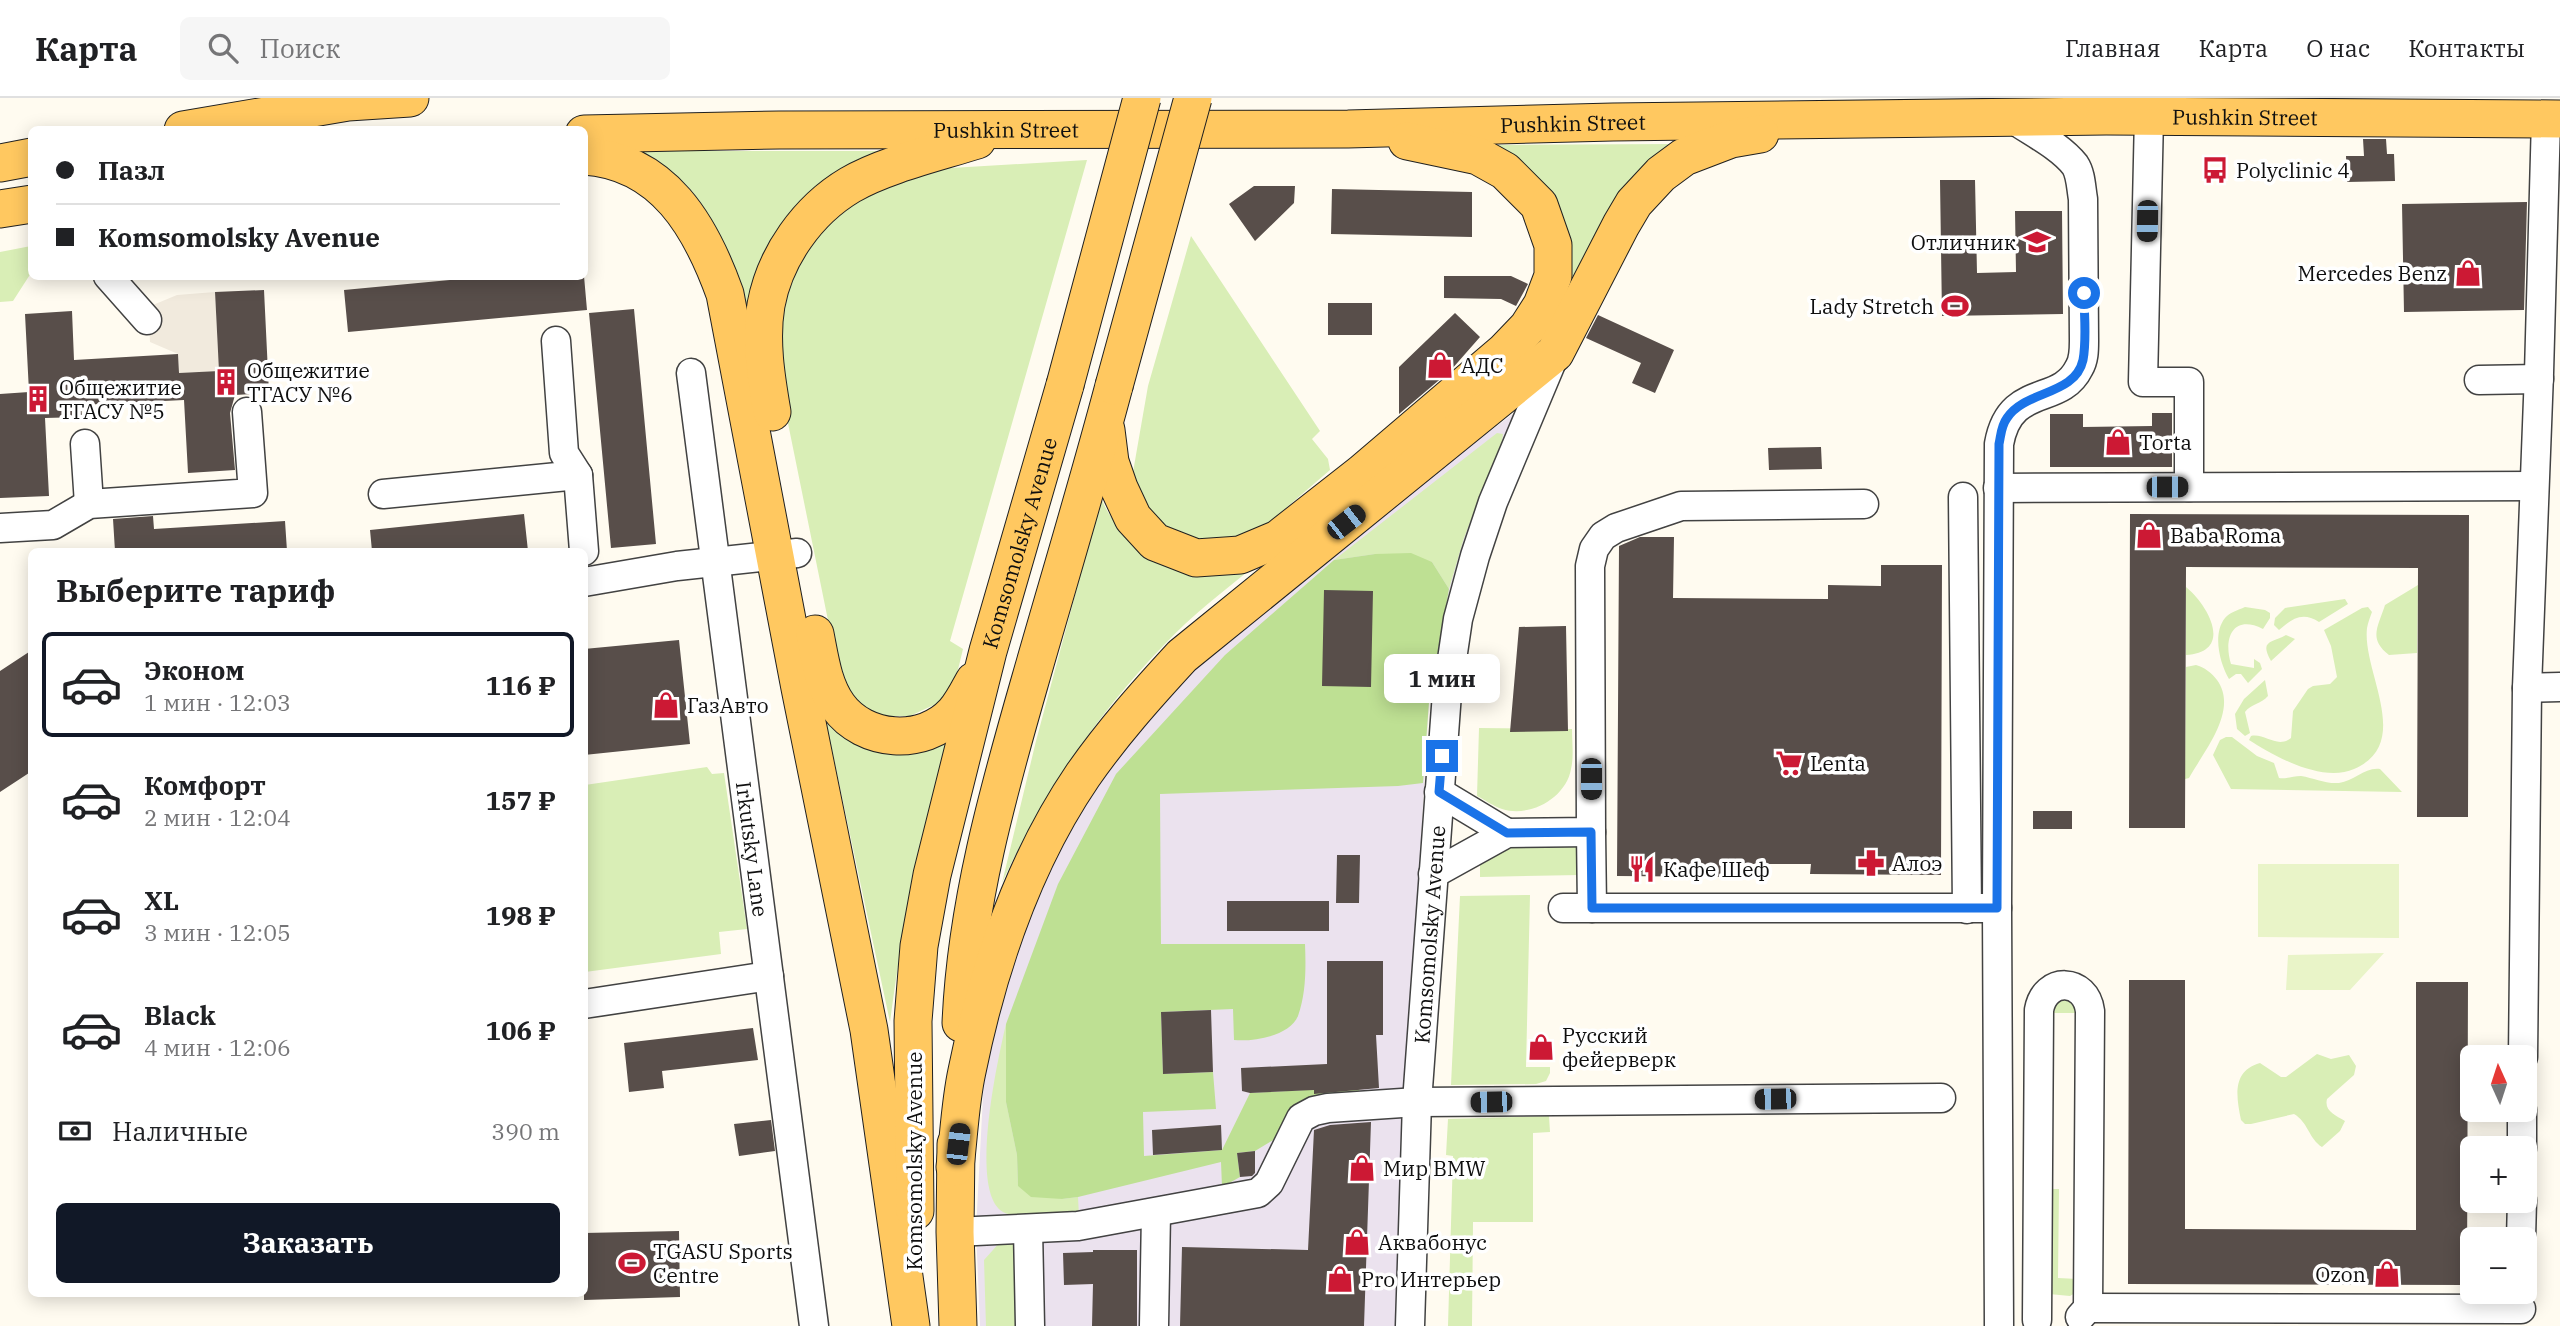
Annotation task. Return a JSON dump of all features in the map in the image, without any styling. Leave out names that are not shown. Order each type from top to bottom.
[{"type":"main road","points":[[207,126],[348,102],[410,98]]},
{"type":"main road","name":"Komsomolsky Avenue","points":[[913,1326],[913,1021],[919,946],[932,875],[988,651],[1065,385],[1142,98]]},
{"type":"main road","name":"Komsomolsky Avenue","points":[[958,1326],[955,1167],[963,980],[971,925],[999,787],[1105,422],[1193,98]]},
{"type":"main road","name":"Pushkin Street","points":[[588,134],[793,130],[1348,129],[2010,117],[2553,119]]},
{"type":"main road","points":[[955,1167],[966,1074],[988,981],[1013,911],[1044,843],[1082,776],[1129,713],[1182,656],[1555,353],[1634,203],[1661,174],[1684,157],[1731,139],[1840,119]]},
{"type":"main road","points":[[988,651],[967,695],[953,715],[934,727],[913,735],[890,737],[863,729],[839,707],[825,682],[786,554],[765,371],[766,306],[772,282],[787,248],[821,204],[852,184],[1007,129]]},
{"type":"main road","points":[[1105,422],[1110,462],[1119,488],[1133,518],[1154,542],[1196,558],[1240,555],[1278,540],[1354,480],[1477,377],[1528,327],[1542,305],[1553,276],[1553,245],[1539,205],[1505,170],[1478,156],[1348,129]]},
{"type":"main road","points":[[588,156],[640,172],[666,190],[689,218],[712,257],[725,294],[786,554],[869,1030],[913,1326]]},
{"type":"main road","points":[[0,163],[28,158]]},
{"type":"main road","points":[[0,209],[28,205]]},
{"type":"street","points":[[2149,116],[2143,382],[2189,382],[2189,487]]},
{"type":"street","points":[[1999,1326],[1999,444],[2002,428],[2017,407],[2069,382],[2078,372],[2083,361],[2084,341],[2083,198],[2080,179],[2076,167],[2057,150],[2010,117]]},
{"type":"street","points":[[2522,1045],[2527,688],[2534,486],[2553,119]]},
{"type":"street","points":[[112,280],[147,320]]},
{"type":"street","points":[[556,341],[564,453],[578,475],[584,548]]},
{"type":"street","name":"Komsomolsky Avenue","points":[[1410,1326],[1417,1102],[1447,693],[1463,600],[1493,502],[1555,353]]},
{"type":"street","name":"Irkutsky Lane","points":[[691,373],[713,562],[814,1326]]},
{"type":"street","points":[[2479,380],[2539,379]]},
{"type":"street","points":[[0,527],[52,525],[89,503],[253,494],[247,412]]},
{"type":"street","points":[[85,444],[89,503]]},
{"type":"street","points":[[383,495],[578,475]]},
{"type":"street","points":[[1998,488],[2534,486]]},
{"type":"street","points":[[1963,497],[1967,909]]},
{"type":"street","points":[[1592,908],[1590,566],[1594,549],[1603,536],[1616,528],[1681,506],[1864,503]]},
{"type":"street","points":[[588,574],[786,554]]},
{"type":"street","points":[[2527,688],[2560,687]]},
{"type":"street","points":[[1439,792],[1507,833]]},
{"type":"street","points":[[1433,874],[1507,833],[1591,832]]},
{"type":"street","points":[[1563,908],[1997,908]]},
{"type":"street","points":[[588,1003],[769,976]]},
{"type":"street","points":[[2035,1323],[2039,1010],[2044,995],[2057,986],[2065,985],[2080,990],[2089,1003],[2090,1011],[2085,1317]]},
{"type":"street","points":[[955,1232],[1079,1226],[1258,1193],[1269,1183],[1277,1170],[1294,1128],[1301,1118],[1328,1108],[1417,1102],[1941,1098]]},
{"type":"street","points":[[1154,1326],[1156,1213]]},
{"type":"street","points":[[1028,1229],[1030,1326]]},
{"type":"street","points":[[2035,1323],[2044,1313],[2062,1309],[2085,1317],[2521,1309]]},
{"type":"shaded area","points":[[215,292],[218,352],[223,371],[179,373],[178,354],[150,342],[148,307],[177,295]]},
{"type":"shaded area","points":[[1518,410],[1459,557],[1443,615],[1429,702],[1405,1117],[1397,1326],[980,1326],[976,1230],[984,1077],[1004,986],[1024,919],[1096,781],[1191,666],[1397,501]]},
{"type":"green space","points":[[1673,144],[1635,174],[1596,239],[1565,300],[1566,273],[1488,145]]},
{"type":"green space","points":[[632,151],[886,151],[755,303],[743,304],[720,239],[694,193],[671,173]]},
{"type":"green space","points":[[1087,160],[950,641],[963,649],[955,682],[938,703],[910,716],[886,716],[865,711],[848,688],[831,635],[778,374],[776,342],[789,291],[804,250],[830,213],[870,189],[934,169]]},
{"type":"green space","points":[[1191,236],[1320,431],[1312,439],[1328,459],[1330,470],[1265,526],[1232,538],[1198,540],[1173,532],[1156,521],[1143,500],[1133,472],[1148,386]]},
{"type":"green space","points":[[28,247],[28,278],[13,301],[0,302],[0,252]]},
{"type":"green space","points":[[1497,433],[1503,434],[1502,441],[1464,538],[1449,589],[1432,562],[1375,554],[1334,560]]},
{"type":"green space","points":[[1101,498],[1125,536],[1136,547],[1162,564],[1199,572],[1257,564],[1175,634],[1116,699],[1053,787],[1002,883],[1036,741]]},
{"type":"green space","points":[[1411,553],[1432,562],[1449,589],[1429,702],[1423,783],[1160,794],[1161,944],[1305,944],[1305,972],[1303,999],[1298,1016],[1287,1028],[1270,1036],[1234,1040],[1233,1009],[1161,1012],[1163,1074],[1213,1072],[1216,1109],[1143,1112],[1144,1156],[1222,1150],[1250,1093],[1359,1087],[1360,1103],[1280,1136],[1255,1151],[1237,1153],[1240,1177],[1222,1187],[1221,1162],[1078,1197],[1031,1197],[1018,1186],[1017,1155],[1006,1102],[1006,1024],[1058,884],[1116,774],[1225,655],[1334,560],[1375,554]]},
{"type":"green space","points":[[2418,585],[2417,653],[2389,655],[2379,644],[2376,632],[2385,605]]},
{"type":"green space","points":[[2186,587],[2209,616],[2213,637],[2209,646],[2201,652],[2186,655]]},
{"type":"green space","points":[[2345,599],[2348,604],[2319,622],[2302,617],[2279,630],[2274,625],[2275,618],[2285,608]]},
{"type":"green space","points":[[2245,607],[2270,613],[2263,629],[2244,624],[2233,631],[2230,638],[2228,645],[2231,664],[2254,668],[2254,659],[2260,663],[2262,669],[2248,683],[2241,674],[2229,679],[2220,657],[2218,640],[2225,618]]},
{"type":"green space","points":[[2368,607],[2372,612],[2367,628],[2367,646],[2383,725],[2381,742],[2372,757],[2354,769],[2328,773],[2285,760],[2249,740],[2251,736],[2281,742],[2291,738],[2293,711],[2308,689],[2330,684],[2337,677],[2331,646],[2324,630]]},
{"type":"green space","points":[[2286,635],[2295,639],[2271,661],[2267,646]]},
{"type":"green space","points":[[2196,665],[2217,680],[2223,692],[2224,704],[2217,730],[2189,778],[2185,779],[2186,667]]},
{"type":"green space","points":[[2265,680],[2268,696],[2245,712],[2250,733],[2245,736],[2237,729],[2235,714],[2244,699]]},
{"type":"green space","points":[[822,703],[949,731],[915,875],[890,1022]]},
{"type":"green space","points":[[1479,728],[1572,729],[1572,764],[1562,789],[1545,803],[1524,811],[1502,809],[1477,796]]},
{"type":"green space","points":[[2232,737],[2257,756],[2274,763],[2279,778],[2301,776],[2339,783],[2369,770],[2380,769],[2402,792],[2231,789],[2213,755],[2220,740]]},
{"type":"green space","points":[[707,767],[712,774],[724,773],[747,929],[719,932],[721,954],[588,972],[588,785]]},
{"type":"green space","points":[[1579,840],[1580,875],[1480,877],[1480,853],[1496,846]]},
{"type":"green space","points":[[2258,864],[2399,864],[2399,938],[2258,937]]},
{"type":"green space","points":[[1530,895],[1526,1067],[1550,1067],[1550,1073],[1546,1081],[1536,1084],[1451,1085],[1460,896]]},
{"type":"green space","points":[[2384,953],[2350,990],[2286,990],[2288,955]]},
{"type":"green space","points":[[2072,998],[2081,1013],[2047,1013],[2051,1001]]},
{"type":"green space","points":[[1006,1024],[1006,1102],[1017,1155],[1018,1186],[1062,1199],[1078,1197],[1079,1216],[1010,1215],[1003,1212],[993,1200],[986,1153],[988,1123]]},
{"type":"green space","points":[[2317,1054],[2331,1059],[2349,1055],[2356,1066],[2354,1075],[2327,1099],[2329,1110],[2345,1121],[2340,1131],[2322,1147],[2294,1114],[2251,1124],[2245,1124],[2241,1120],[2237,1094],[2240,1078],[2245,1072],[2260,1063],[2281,1077],[2286,1077]]},
{"type":"green space","points":[[1549,1116],[1550,1132],[1533,1133],[1533,1222],[1473,1222],[1472,1326],[1448,1326],[1453,1156],[1446,1155],[1448,1119]]},
{"type":"green space","points":[[2045,1189],[2059,1189],[2058,1278],[2078,1279],[2075,1293],[2070,1296],[2049,1294]]},
{"type":"green space","points":[[1014,1238],[1017,1326],[986,1326],[984,1260],[1001,1241]]},
{"type":"building","points":[[2363,139],[2386,139],[2387,154],[2394,154],[2395,181],[2347,182],[2346,156],[2364,156]]},
{"type":"building","points":[[1940,180],[1975,180],[1977,273],[2016,272],[2015,211],[2062,211],[2063,314],[1942,316]]},
{"type":"building","points":[[1254,186],[1295,186],[1294,203],[1255,241],[1229,204]]},
{"type":"building","points":[[1332,189],[1472,192],[1472,237],[1331,234]]},
{"type":"building","name":"Mercedes Benz","points":[[2527,202],[2524,310],[2404,312],[2402,204]]},
{"type":"building","points":[[1444,276],[1511,276],[1528,284],[1516,306],[1501,299],[1444,298]]},
{"type":"building","points":[[450,280],[584,280],[587,310],[348,332],[344,290]]},
{"type":"building","points":[[264,290],[269,393],[235,395],[230,413],[235,470],[188,473],[184,400],[81,405],[82,417],[45,418],[49,496],[0,498],[0,394],[29,392],[25,314],[72,311],[74,360],[178,354],[179,373],[219,371],[215,292]]},
{"type":"building","points":[[1328,303],[1372,303],[1372,335],[1328,335]]},
{"type":"building","points":[[634,309],[656,544],[611,548],[589,313]]},
{"type":"building","points":[[1455,313],[1480,337],[1451,370],[1399,414],[1399,367]]},
{"type":"building","points":[[1598,315],[1674,350],[1655,393],[1632,383],[1641,363],[1586,338]]},
{"type":"building","points":[[2152,413],[2172,413],[2172,467],[2050,467],[2050,414],[2083,414],[2083,427],[2152,426]]},
{"type":"building","points":[[1821,447],[1822,469],[1769,470],[1768,448]]},
{"type":"building","points":[[524,514],[528,548],[372,548],[370,530]]},
{"type":"building","points":[[2130,514],[2469,515],[2468,817],[2417,817],[2418,568],[2186,567],[2185,828],[2129,828]]},
{"type":"building","points":[[153,516],[154,529],[285,521],[287,548],[115,548],[113,519]]},
{"type":"building","points":[[1640,537],[1674,537],[1673,598],[1828,599],[1828,585],[1881,586],[1881,565],[1942,565],[1941,875],[1810,874],[1811,864],[1740,864],[1740,877],[1617,876],[1619,546]]},
{"type":"building","points":[[1324,590],[1373,591],[1371,687],[1322,686]]},
{"type":"building","points":[[1566,626],[1568,731],[1510,732],[1519,627]]},
{"type":"building","points":[[679,640],[690,744],[588,755],[588,649]]},
{"type":"building","points":[[28,653],[28,774],[0,792],[0,671]]},
{"type":"building","points":[[2033,811],[2072,811],[2072,829],[2033,829]]},
{"type":"building","points":[[1337,855],[1360,855],[1359,903],[1336,903]]},
{"type":"building","points":[[1227,901],[1329,901],[1329,931],[1227,931]]},
{"type":"building","points":[[1327,961],[1383,961],[1383,1035],[1376,1035],[1379,1088],[1314,1094],[1314,1090],[1250,1093],[1242,1091],[1241,1068],[1327,1064]]},
{"type":"building","points":[[2129,980],[2185,980],[2185,1229],[2416,1230],[2416,982],[2468,982],[2468,1045],[2460,1045],[2460,1122],[2468,1122],[2467,1136],[2460,1136],[2460,1213],[2467,1213],[2467,1227],[2460,1227],[2460,1285],[2128,1284]]},
{"type":"building","points":[[1211,1010],[1213,1072],[1163,1074],[1161,1012]]},
{"type":"building","points":[[753,1028],[758,1060],[662,1071],[664,1088],[629,1092],[624,1043]]},
{"type":"building","points":[[771,1120],[775,1151],[739,1156],[734,1124]]},
{"type":"building","points":[[1371,1122],[1364,1326],[1180,1326],[1182,1247],[1308,1250],[1314,1130],[1330,1125]]},
{"type":"building","points":[[1221,1125],[1222,1150],[1153,1155],[1152,1130]]},
{"type":"building","points":[[1255,1151],[1255,1173],[1252,1176],[1240,1177],[1237,1153]]},
{"type":"building","name":"TGASU Sports Centre","points":[[679,1231],[680,1297],[584,1300],[584,1297],[588,1297],[588,1233]]},
{"type":"building","points":[[1137,1250],[1137,1326],[1092,1326],[1093,1284],[1064,1285],[1063,1253]]},
{"type":"place","name":"Polyclinic 4","points":[[2215,170]]},
{"type":"place","name":"Отличник","points":[[2037,242]]},
{"type":"place","name":"Mercedes Benz","points":[[2468,273]]},
{"type":"place","name":"Lady Stretch","points":[[1955,306]]},
{"type":"place","name":"АДС","points":[[1440,365]]},
{"type":"place","name":"Общежитие ТГАСУ №6","points":[[226,382]]},
{"type":"place","name":"Общежитие ТГАСУ №5","points":[[38,399]]},
{"type":"place","name":"Torta","points":[[2118,442]]},
{"type":"place","name":"Baba Roma","points":[[2149,535]]},
{"type":"place","name":"ГазАвто","points":[[666,705]]},
{"type":"place","name":"Lenta","points":[[1789,763]]},
{"type":"place","name":"Алоэ","points":[[1871,863]]},
{"type":"place","name":"Кафе Шеф","points":[[1642,869]]},
{"type":"place","name":"Русский фейерверк","points":[[1541,1047]]},
{"type":"place","name":"Мир BMW","points":[[1362,1168]]},
{"type":"place","name":"Аквабонус","points":[[1357,1242]]},
{"type":"place","name":"TGASU Sports Centre","points":[[632,1263]]},
{"type":"place","name":"Ozon","points":[[2387,1274]]},
{"type":"place","name":"Pro Интерьер","points":[[1340,1279]]},
{"type":"route","points":[[1442,756],[1439,792],[1507,833],[1591,832],[1592,908],[1997,908],[1999,444],[2002,428],[2017,407],[2069,382],[2078,372],[2083,361],[2084,293]]}]
